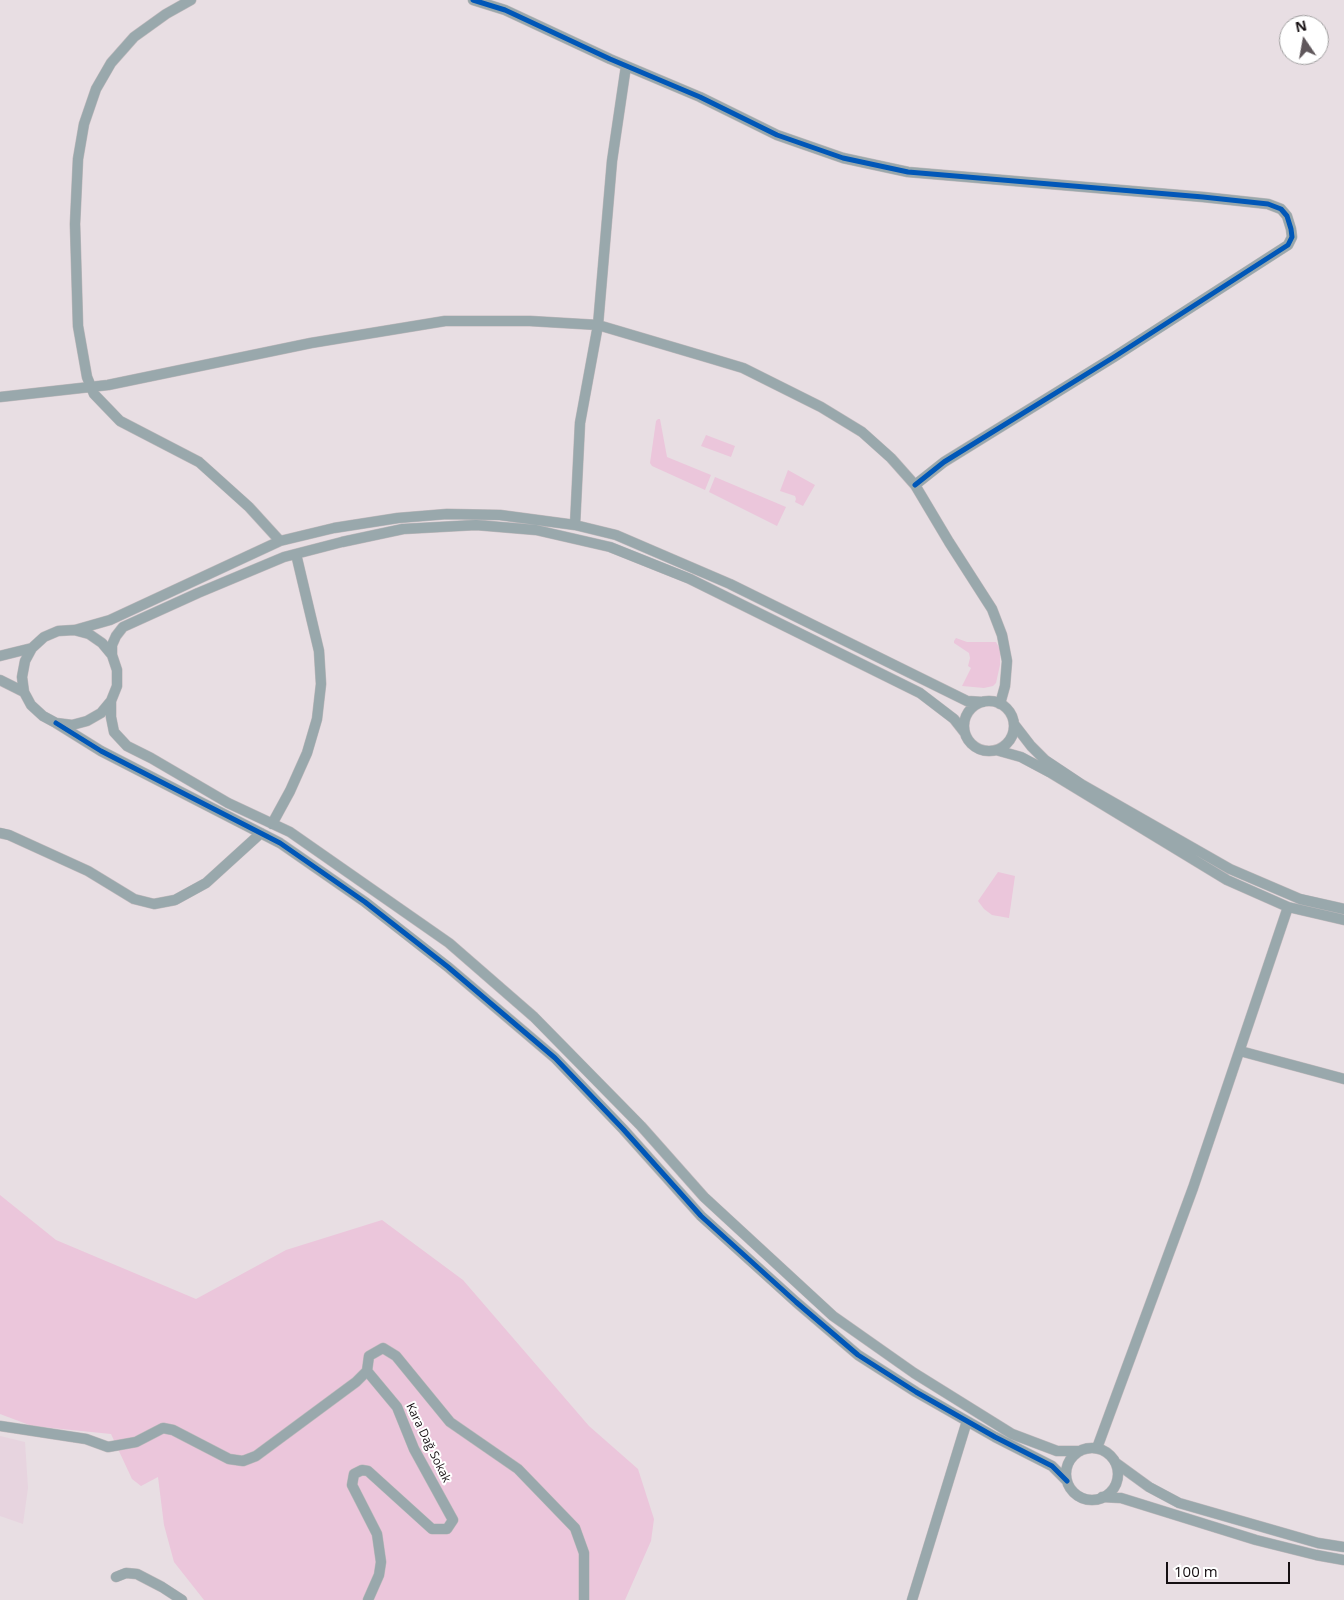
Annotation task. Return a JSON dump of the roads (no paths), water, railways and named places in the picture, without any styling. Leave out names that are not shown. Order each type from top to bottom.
[{"type":"street","points":[[191,0],[166,14],[134,37],[111,63],[96,89],[84,124],[78,159],[75,224],[78,326],[87,377],[94,394],[120,421],[199,462],[249,507],[280,542]]},
{"type":"street","points":[[473,0],[505,10],[626,66],[700,97],[777,135],[843,158],[908,172],[1268,204],[1281,209],[1287,216],[1292,237],[1288,245],[1114,357],[944,462],[915,484]]},
{"type":"street","points":[[575,525],[580,423],[598,325],[612,161],[626,66]]},
{"type":"street","points":[[0,397],[91,388],[311,343],[445,321],[530,321],[598,325],[742,368],[812,402],[862,432],[891,458],[915,484],[992,609],[1002,635],[1007,661],[1005,686],[1000,704]]},
{"type":"street","points":[[1080,1451],[1058,1451],[1012,1434],[914,1373],[833,1316],[704,1197],[641,1126],[534,1017],[449,943],[290,832],[228,803],[152,758],[127,746],[114,732],[111,717],[111,701],[116,686],[117,670],[112,655],[112,646],[116,636],[123,627],[198,592],[284,557],[403,529],[476,525],[536,530],[610,547],[690,578],[920,693],[954,719],[968,740],[981,750],[996,750],[1010,740],[1014,724],[1012,716],[1007,709],[1000,704],[992,702],[967,701],[813,624],[680,561],[616,535],[575,525],[500,515],[447,514],[398,518],[334,528],[280,542],[110,620],[74,630],[58,631],[44,638],[32,648],[25,661],[22,677],[24,692],[32,706],[42,716],[101,751],[280,843],[366,902],[448,967],[555,1058],[623,1129],[701,1216],[858,1355],[916,1392],[1052,1466],[1067,1481],[1071,1489],[1086,1499],[1102,1497],[1109,1493],[1117,1479],[1118,1471],[1116,1464]]},
{"type":"street","points":[[272,824],[290,791],[307,753],[317,719],[321,684],[319,652],[296,554]]},
{"type":"street","points":[[74,630],[96,638],[112,655]]},
{"type":"street","points":[[0,656],[32,648]]},
{"type":"street","points":[[0,680],[24,692]]},
{"type":"street","points":[[56,723],[72,724],[87,721],[101,713],[111,701]]},
{"type":"street","points":[[965,733],[964,725],[970,711],[983,702]]},
{"type":"street","points":[[1014,724],[1045,760],[1081,784],[1222,864],[1300,899],[1344,909]]},
{"type":"street","points":[[996,750],[1021,757],[1051,773],[1227,880],[1288,907],[1344,920]]},
{"type":"street","points":[[0,833],[9,834],[88,871],[134,899],[154,904],[175,900],[206,883],[261,833]]},
{"type":"street","points":[[1097,1448],[1193,1188],[1288,907]]},
{"type":"street","points":[[1240,1051],[1344,1079]]},
{"type":"street","name":"Kara Dağ Sokak","points":[[368,1600],[379,1575],[381,1562],[377,1534],[352,1485],[354,1474],[362,1470],[368,1472],[432,1529],[447,1529],[453,1520],[414,1449],[397,1407],[367,1371],[369,1356],[382,1348],[396,1356],[450,1422],[518,1469],[575,1528],[584,1553],[584,1600]]},
{"type":"street","points":[[0,1426],[86,1439],[108,1447],[136,1442],[163,1428],[173,1430],[229,1459],[243,1461],[256,1456],[356,1382],[367,1371]]},
{"type":"street","points":[[912,1600],[967,1421]]},
{"type":"street","points":[[1067,1481],[1068,1464],[1073,1457],[1080,1451],[1088,1448],[1097,1448],[1105,1452],[1116,1464],[1149,1487],[1179,1503],[1344,1548]]},
{"type":"street","points":[[1102,1497],[1121,1498],[1256,1540],[1344,1560]]},
{"type":"street","points":[[116,1577],[126,1573],[137,1574],[182,1600]]}]
